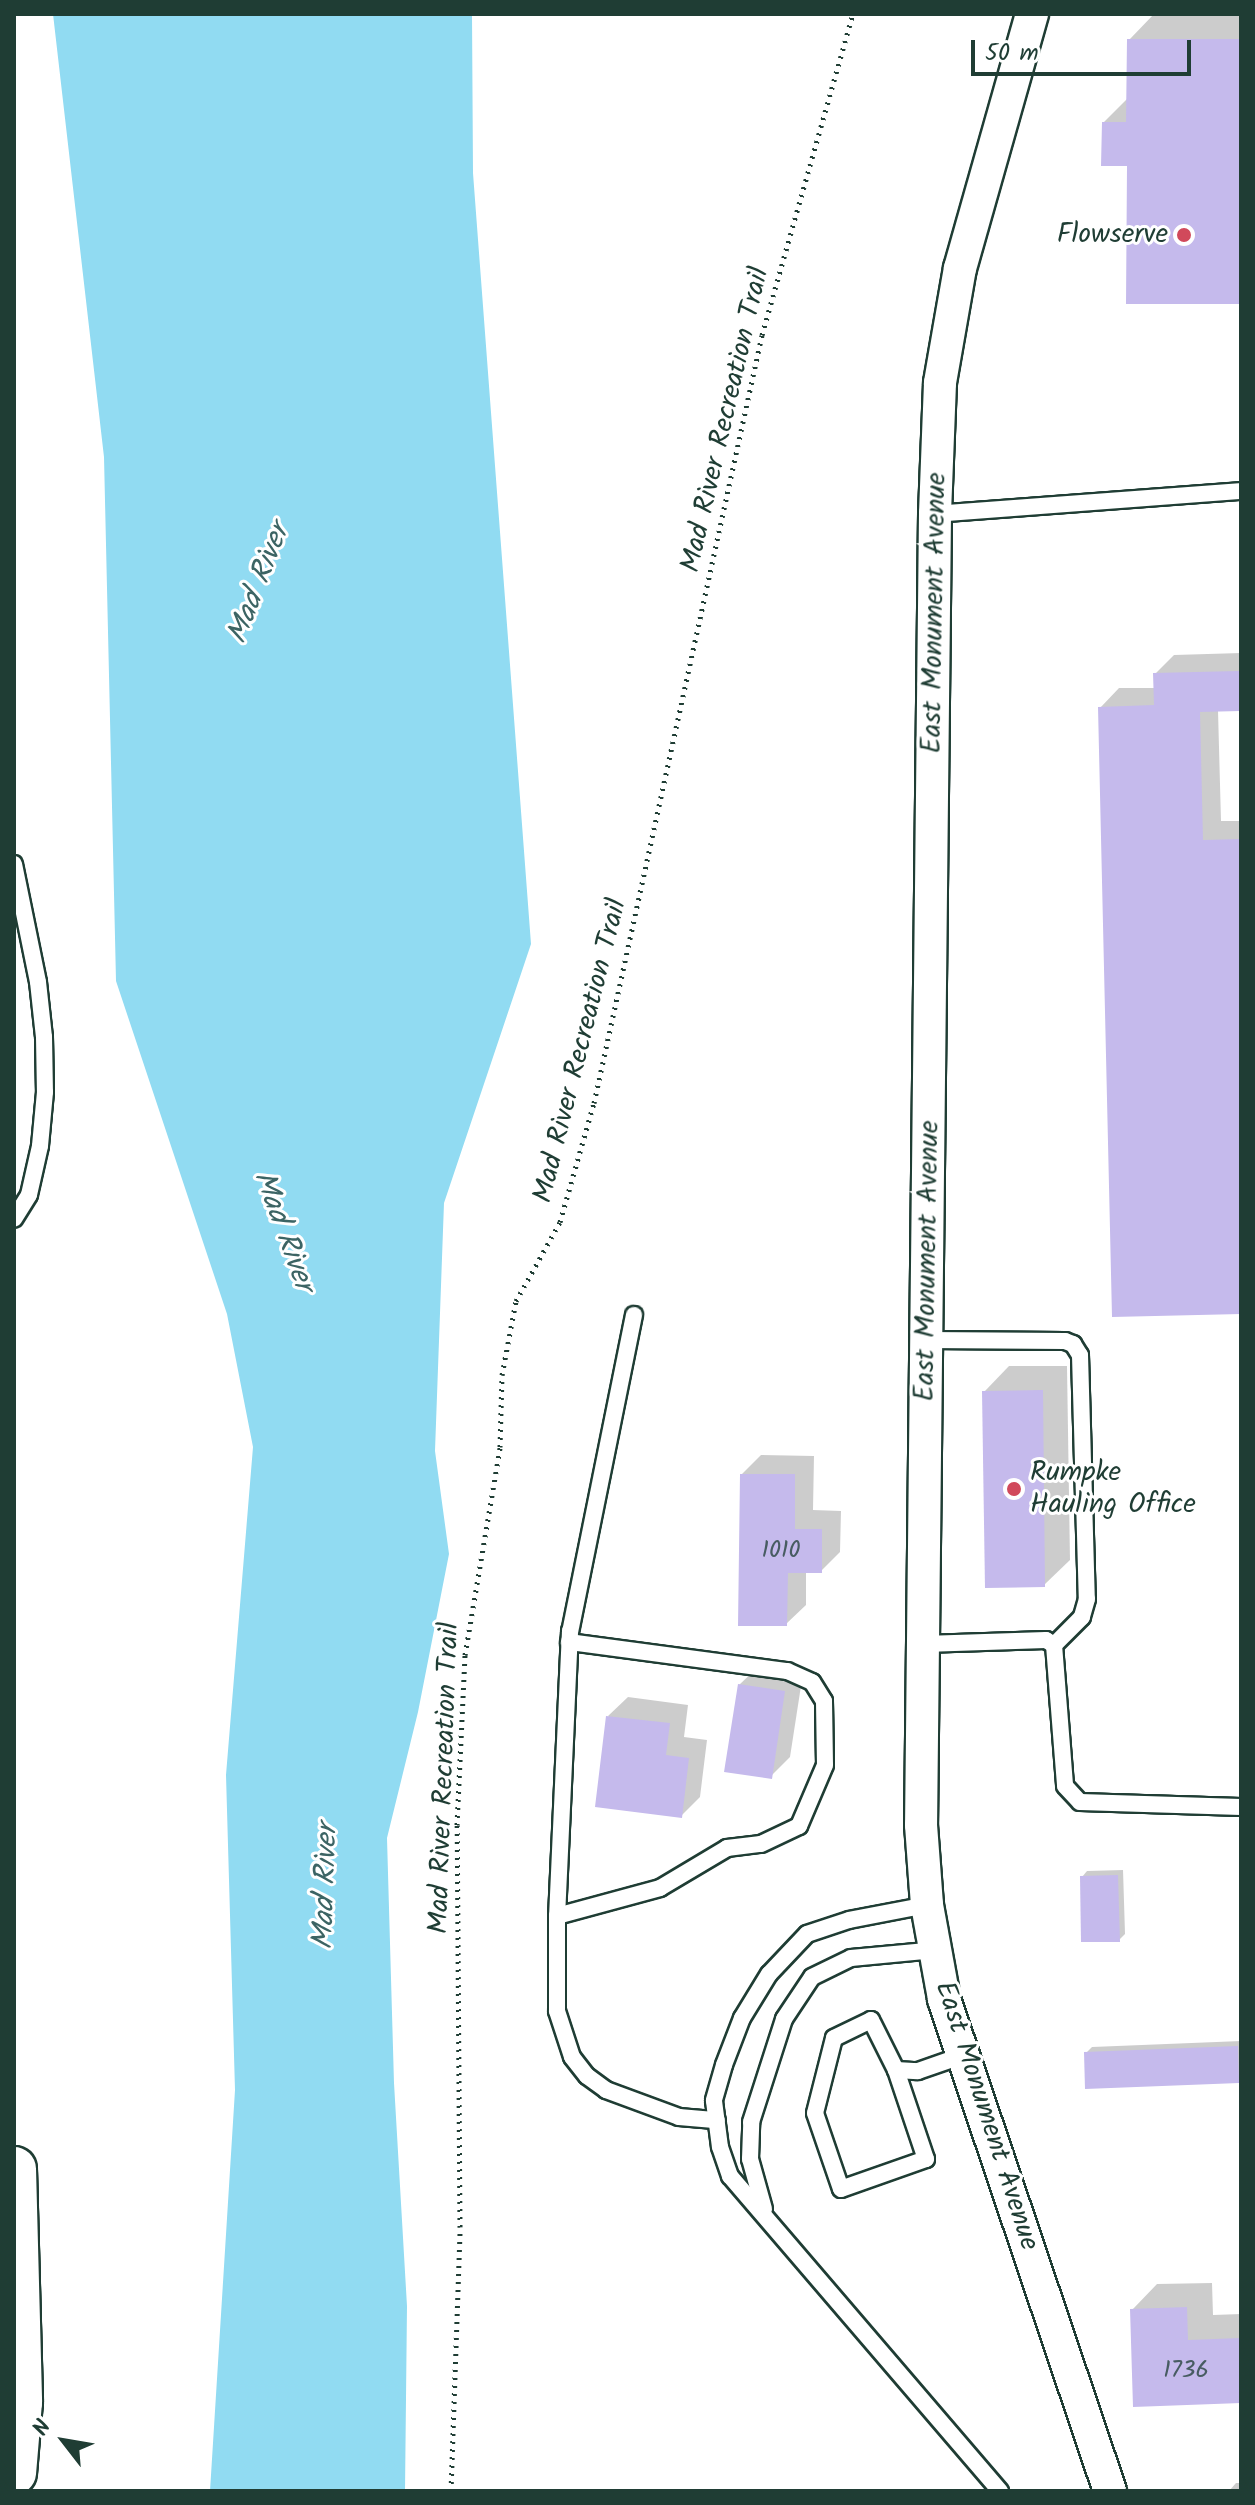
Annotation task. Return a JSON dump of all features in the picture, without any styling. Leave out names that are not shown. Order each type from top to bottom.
[{"type":"highway","points":[[14,2169],[20,2402],[14,2473]]},
{"type":"street","name":"East Monument Avenue","points":[[1032,14],[960,268],[940,383],[935,514],[921,1825],[927,1905],[961,2056],[1110,2491]]},
{"type":"lane","points":[[935,514],[1241,491]]},
{"type":"lane","points":[[14,864],[38,982],[44,1037],[45,1092],[40,1146],[29,1195],[14,1219]]},
{"type":"lane","points":[[634,1315],[569,1642],[557,1916],[557,2011],[572,2057],[587,2076],[626,2099],[679,2117],[717,2120]]},
{"type":"lane","points":[[927,1340],[1065,1341],[1073,1344],[1080,1355],[1087,1599],[1082,1617],[1054,1645],[1065,1786],[1071,1797],[1094,1804],[1241,1807]]},
{"type":"lane","points":[[924,1644],[1046,1640],[1054,1645]]},
{"type":"lane","points":[[557,1916],[660,1888],[727,1848],[761,1844],[799,1826],[825,1765],[824,1701],[812,1682],[787,1671],[569,1642]]},
{"type":"lane","points":[[927,1905],[849,1920],[807,1934],[769,1974],[742,2018],[717,2089],[720,2147],[730,2176],[766,2214],[1000,2491]]},
{"type":"lane","points":[[766,2214],[750,2159],[751,2122],[784,2019],[812,1977],[851,1958],[935,1950]]},
{"type":"lane","points":[[871,2020],[896,2070],[926,2159],[841,2189],[815,2113],[834,2038],[871,2020]]},
{"type":"lane","points":[[896,2070],[918,2071],[961,2056]]},
{"type":"path","name":"Mad River Recreation Trail","points":[[451,2491],[460,2227],[457,1825],[465,1655],[500,1447],[502,1375],[516,1301],[560,1222],[594,1103],[762,335],[853,14]]},
{"type":"water","name":"Mad River","points":[[53,14],[472,14],[473,173],[531,944],[444,1203],[435,1451],[449,1554],[418,1712],[387,1838],[394,2083],[407,2306],[405,2491],[210,2491],[235,2090],[226,1775],[253,1447],[227,1314],[116,981],[104,457]]},
{"type":"building","name":"Flowserve","points":[[1127,39],[1241,39],[1241,304],[1126,304],[1127,166],[1101,166],[1102,122],[1126,122]]},
{"type":"building","points":[[1239,671],[1240,711],[1200,712],[1203,840],[1241,839],[1241,1314],[1112,1317],[1098,707],[1154,705],[1153,673]]},
{"type":"building","name":"Rumpke Hauling Office","points":[[1043,1390],[1045,1587],[985,1588],[982,1391]]},
{"type":"building","points":[[740,1474],[795,1474],[795,1529],[822,1529],[822,1573],[788,1573],[787,1626],[738,1626]]},
{"type":"building","points":[[738,1684],[785,1691],[772,1779],[724,1772]]},
{"type":"building","points":[[606,1716],[670,1723],[666,1755],[689,1758],[682,1818],[595,1807]]},
{"type":"building","points":[[1118,1875],[1120,1942],[1081,1942],[1080,1876]]},
{"type":"building","points":[[1238,2046],[1239,2083],[1085,2089],[1084,2052]]},
{"type":"building","points":[[1187,2307],[1188,2340],[1241,2338],[1241,2403],[1133,2407],[1130,2309]]},
{"type":"place","name":"Flowserve","points":[[1184,235]]},
{"type":"place","name":"Rumpke Hauling Office","points":[[1014,1489]]}]
